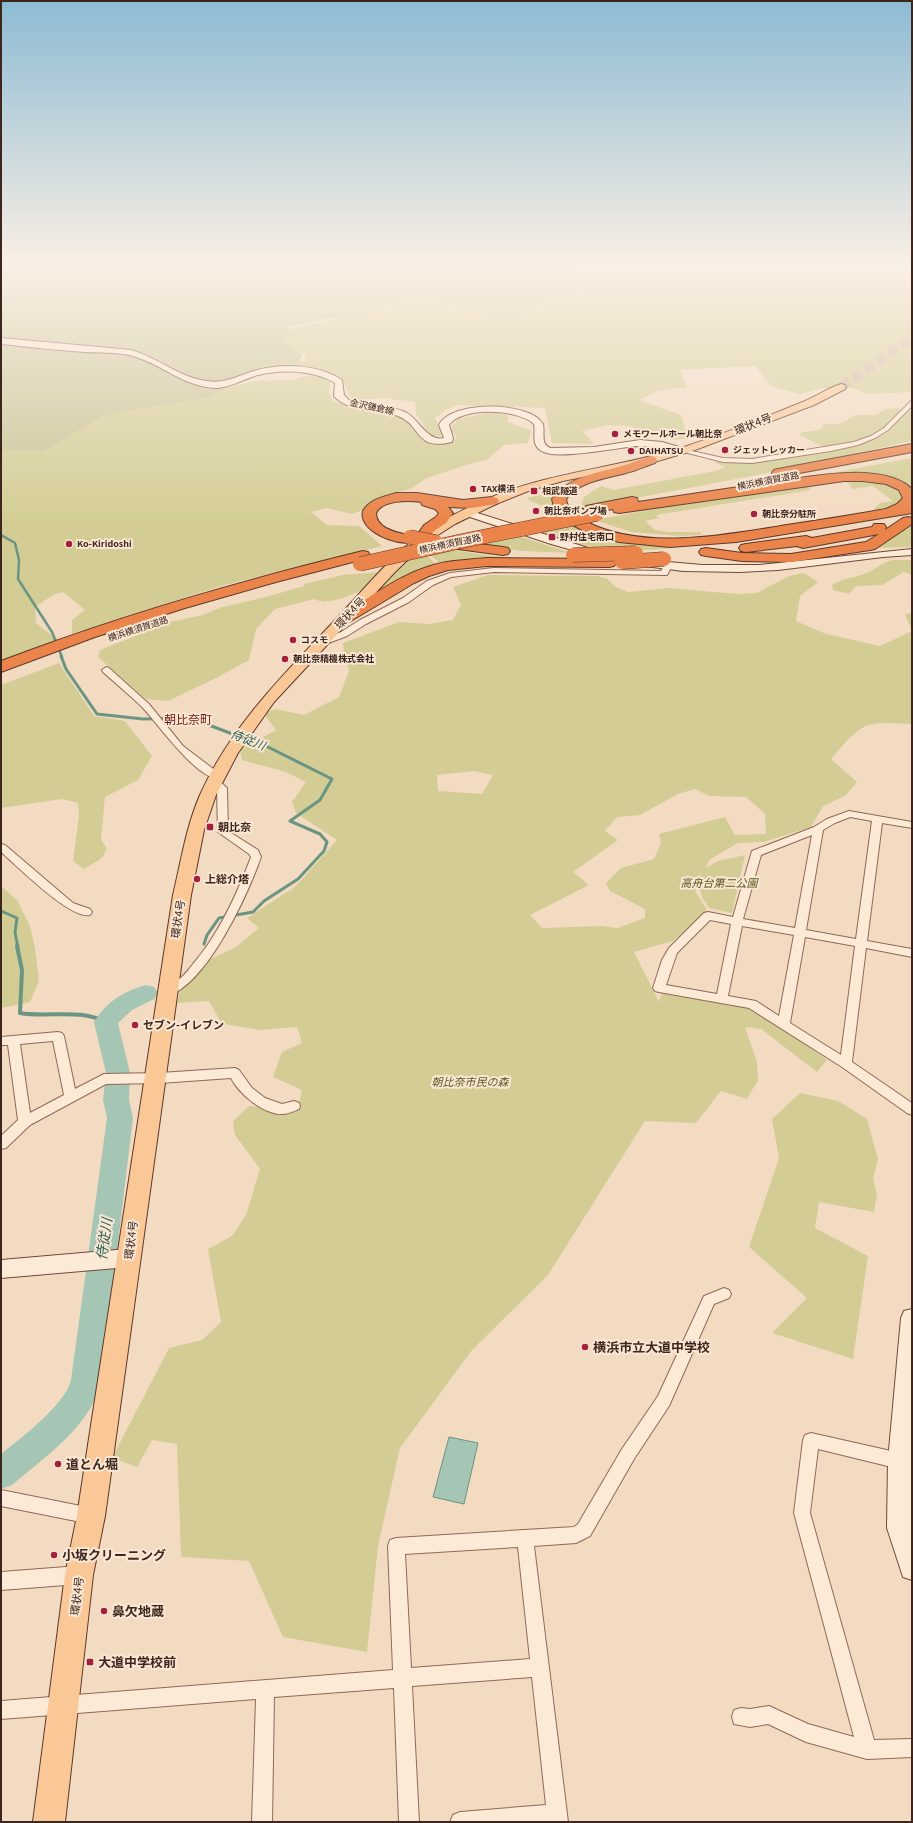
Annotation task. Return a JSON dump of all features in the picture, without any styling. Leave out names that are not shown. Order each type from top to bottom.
[{"type":"highway","points":[[789,471],[912,443]]},
{"type":"highway","name":"横浜横須賀道路","points":[[6,672],[125,628],[256,592],[361,560],[470,540],[789,471],[912,448]]},
{"type":"highway","name":"横浜横須賀道路","points":[[594,512],[619,510],[912,454]]},
{"type":"highway","points":[[619,510],[774,486],[863,477],[892,482],[906,490],[910,498],[907,503],[877,526],[866,539],[789,553],[757,542],[685,543],[638,541],[619,538],[589,528],[568,517],[562,511],[559,499],[569,489],[579,483],[630,468],[651,460]]},
{"type":"highway","points":[[492,501],[460,504],[430,498],[409,496],[388,499],[373,506],[369,517],[371,523],[386,532],[421,541],[499,554],[577,556],[705,552],[742,556],[785,558],[845,551],[870,546],[877,526]]},
{"type":"highway","points":[[877,526],[911,516]]},
{"type":"highway","points":[[723,554],[778,534],[866,520],[877,526],[911,516]]},
{"type":"highway","points":[[346,618],[409,580],[424,573],[448,566],[487,562],[666,562],[705,552],[757,542]]},
{"type":"highway","points":[[639,555],[707,545],[757,542]]},
{"type":"main road","name":"金沢鎌倉線","points":[[106,351],[132,353],[188,379],[206,384],[226,385],[256,373],[274,369],[290,369],[327,375],[339,382],[339,396],[346,402],[402,414],[410,418],[427,439],[434,442],[449,440],[444,428],[445,423],[453,416],[474,410],[495,409],[518,412],[537,421],[539,426],[539,443],[544,449],[551,451],[594,450],[640,443],[662,445],[683,451]]},
{"type":"main road","name":"環状4号","points":[[48,1822],[64,1705],[79,1575],[91,1516],[182,894],[196,830],[208,795],[230,753],[269,699],[398,561],[435,530],[492,501],[527,488],[561,478],[651,460],[683,451],[810,403],[841,387]]},
{"type":"main road","points":[[468,512],[582,550],[626,560],[666,562],[717,569],[772,568],[859,556],[912,552]]},
{"type":"main road","points":[[1,1269],[128,1258]]},
{"type":"main road","points":[[912,1318],[908,1396],[900,1461],[899,1528],[912,1568]]},
{"type":"street","points":[[683,451],[723,460],[752,461],[768,460],[856,444],[873,437],[886,429],[912,402]]},
{"type":"street","points":[[322,642],[344,634],[362,622],[406,600],[430,583],[450,575],[494,570],[664,573],[666,562]]},
{"type":"street","points":[[106,670],[146,706],[180,748],[216,779],[222,788],[223,832],[254,852],[256,858],[246,885],[218,937],[183,982],[167,992]]},
{"type":"street","points":[[722,998],[737,921],[756,854],[818,830],[831,821],[849,814],[912,826]]},
{"type":"street","points":[[846,1064],[877,820]]},
{"type":"street","points":[[784,1024],[818,830]]},
{"type":"street","points":[[1,848],[69,905],[86,912]]},
{"type":"street","points":[[912,953],[708,916],[673,951],[668,960],[659,988],[752,1004],[846,1064],[912,1110]]},
{"type":"street","points":[[25,1122],[7,1040],[58,1036],[71,1098]]},
{"type":"street","points":[[2,1143],[25,1122],[104,1079],[235,1073],[237,1080],[256,1098],[283,1109],[294,1106]]},
{"type":"street","points":[[409,1822],[396,1546],[576,1535],[584,1530],[628,1454],[664,1401],[709,1300],[724,1294]]},
{"type":"street","points":[[867,1750],[802,1513],[811,1440],[900,1461]]},
{"type":"street","points":[[1,1498],[91,1516]]},
{"type":"street","points":[[460,1822],[557,1818],[525,1538]]},
{"type":"street","points":[[1,1580],[79,1575]]},
{"type":"street","points":[[1,1710],[540,1667]]},
{"type":"street","points":[[262,1822],[265,1689]]},
{"type":"street","points":[[741,1717],[750,1718],[769,1715],[806,1733],[867,1750],[912,1748]]},
{"type":"green space","points":[[288,351],[912,351],[912,392],[868,394],[851,388],[823,388],[800,394],[772,387],[755,366],[680,370],[687,387],[657,391],[639,400],[681,415],[688,438],[674,440],[630,426],[607,425],[582,431],[594,444],[552,443],[545,408],[459,405],[446,410],[435,418],[444,436],[431,436],[416,414],[415,402],[385,398],[352,400],[342,379],[336,376],[284,367],[236,376],[270,357],[304,361],[306,355],[302,353],[290,354]]},
{"type":"green space","points":[[310,375],[327,379],[330,382],[329,392],[333,401],[367,411],[396,415],[408,423],[424,441],[440,444],[451,442],[457,438],[450,429],[458,419],[492,412],[506,414],[508,422],[531,430],[528,443],[504,445],[486,460],[427,478],[410,489],[376,498],[363,510],[352,514],[327,508],[311,512],[327,525],[359,526],[382,546],[225,585],[72,634],[72,620],[85,610],[63,592],[53,595],[35,607],[36,623],[58,640],[1,660],[1,447],[66,403],[167,402],[255,381],[291,380]]},
{"type":"green space","points":[[896,408],[912,411],[912,441],[762,474],[584,508],[581,506],[584,497],[601,486],[614,490],[715,471],[726,467],[715,463],[720,461],[753,463],[834,452],[798,434],[823,428],[823,424],[840,424],[856,415],[876,415],[885,409]]},
{"type":"green space","points":[[912,458],[912,492],[910,489],[883,477],[800,479]]},
{"type":"green space","points":[[852,479],[880,482],[893,486],[904,495],[903,500],[888,508],[872,511],[880,503],[893,501],[873,486],[853,489],[846,481],[809,487],[811,490],[656,515],[659,518],[645,521],[655,530],[667,532],[700,532],[701,535],[679,536],[631,532],[595,520],[681,504]]},
{"type":"green space","points":[[562,490],[557,507],[539,505],[526,498]]},
{"type":"green space","points":[[572,523],[623,540],[706,543],[663,549],[611,552],[534,530]]},
{"type":"green space","points":[[912,525],[912,547],[876,548]]},
{"type":"green space","points":[[513,534],[571,553],[522,551],[464,544]]},
{"type":"green space","points":[[445,549],[494,556],[553,560],[442,565],[429,554]]},
{"type":"green space","points":[[424,553],[438,566],[364,604],[409,556]]},
{"type":"green space","points":[[892,560],[912,560],[912,575],[904,572],[882,585],[856,586],[849,594],[833,590],[832,585],[837,582],[864,574]]},
{"type":"green space","points":[[380,572],[365,588],[345,597],[332,601],[319,601],[314,599],[275,609],[256,629],[249,660],[168,701],[146,699],[98,657],[100,650],[170,622],[203,615],[222,607],[266,597],[304,586],[304,584],[343,575]]},
{"type":"green space","name":"朝比奈市民の森","points":[[804,573],[818,582],[800,596],[796,621],[826,634],[880,646],[912,631],[912,724],[873,724],[862,728],[849,738],[831,759],[857,782],[845,796],[823,806],[811,827],[764,842],[738,843],[709,860],[706,868],[718,861],[745,855],[732,913],[709,908],[703,899],[698,883],[695,891],[707,910],[702,917],[673,941],[634,952],[659,1002],[662,991],[752,1007],[827,1060],[817,1072],[761,1029],[745,1027],[757,1062],[758,1080],[747,1099],[721,1091],[696,1123],[645,1121],[548,1275],[472,1350],[400,1448],[378,1546],[367,1652],[283,1637],[249,1561],[181,1557],[177,1444],[152,1440],[137,1467],[112,1458],[169,1348],[202,1340],[221,1322],[208,1249],[232,1236],[246,1215],[260,1169],[235,1135],[233,1121],[249,1106],[298,1108],[302,1090],[273,1077],[282,1052],[302,1043],[297,1027],[261,1030],[222,1024],[209,1001],[177,1003],[185,971],[236,947],[259,928],[247,918],[295,887],[337,840],[296,813],[292,802],[306,782],[286,772],[242,760],[240,750],[276,730],[263,713],[276,709],[304,715],[339,697],[349,671],[344,654],[343,643],[399,622],[429,624],[453,620],[461,605],[453,587],[488,575],[597,576],[606,578],[616,587],[628,592],[669,588],[737,594],[757,593],[789,576]],"holes":[[[474,771],[493,775],[482,794],[438,791],[437,775]],[[695,789],[709,796],[746,797],[765,814],[766,834],[735,835],[725,817],[659,834],[661,843],[654,859],[621,868],[606,883],[610,891],[645,909],[645,918],[618,928],[602,926],[542,928],[530,915],[589,885],[573,872],[618,840],[605,831],[617,817],[640,815],[678,794]]]},
{"type":"green space","points":[[912,613],[912,631],[905,614]]},
{"type":"green space","points":[[59,663],[94,716],[125,721],[152,756],[138,780],[105,797],[101,839],[107,849],[102,858],[84,869],[73,861],[79,816],[78,803],[62,799],[1,808],[1,685]]},
{"type":"green space","points":[[1,886],[17,900],[30,926],[35,948],[39,981],[30,1002],[1,1008]]},
{"type":"green space","points":[[800,1093],[838,1101],[867,1119],[878,1159],[873,1179],[877,1194],[874,1212],[819,1202],[815,1228],[868,1256],[853,1359],[772,1333],[807,1298],[749,1247],[779,1158],[772,1119]]},
{"type":"shaded area","points":[[1,351],[297,351],[302,355],[298,363],[265,364],[210,397],[105,415],[43,451],[1,449]]},
{"type":"shaded area","points":[[449,1437],[478,1443],[464,1504],[433,1497]]},
{"type":"waterway","name":"侍従川","points":[[1,535],[15,543],[19,560],[18,579],[52,632],[62,657]]},
{"type":"waterway","name":"侍従川","points":[[61,656],[66,669],[97,714],[143,719],[190,718],[238,736]]},
{"type":"waterway","name":"侍従川","points":[[204,944],[207,935],[219,918],[253,912],[264,901],[298,879],[324,851],[327,842],[320,834],[290,821],[320,800],[332,779],[266,746],[244,738]]},
{"type":"waterway","points":[[1,911],[17,918],[15,933],[18,947]]},
{"type":"waterway","points":[[17,946],[22,970],[20,1013],[85,1015],[106,1022]]},
{"type":"waterway","name":"侍従川","points":[[1,1474],[58,1425],[77,1402],[85,1384],[120,1118],[116,1100],[118,1073],[106,1022],[109,1017],[123,1004],[146,993]]},
{"type":"tunnel","points":[[841,387],[893,351]]},
{"type":"place","name":"メモワールホール朝比奈","points":[[615,434]]},
{"type":"place","name":"ジェットレッカー","points":[[725,450]]},
{"type":"place","name":"DAIHATSU","points":[[631,451]]},
{"type":"place","name":"TAX横浜","points":[[473,489]]},
{"type":"place","name":"相武隧道","points":[[534,491]]},
{"type":"place","name":"朝比奈ポンプ場","points":[[536,511]]},
{"type":"place","name":"朝比奈分駐所","points":[[754,514]]},
{"type":"place","name":"野村住宅南口","points":[[552,537]]},
{"type":"place","name":"Ko-Kiridoshi","points":[[69,544]]},
{"type":"place","name":"コスモ","points":[[293,640]]},
{"type":"place","name":"朝比奈精機株式会社","points":[[285,659]]},
{"type":"place","name":"朝比奈","points":[[210,827]]},
{"type":"place","name":"上総介塔","points":[[197,879]]},
{"type":"place","name":"セブン-イレブン","points":[[135,1025]]},
{"type":"place","name":"横浜市立大道中学校","points":[[585,1347]]},
{"type":"place","name":"道とん堀","points":[[58,1464]]},
{"type":"place","name":"小坂クリーニング","points":[[54,1555]]},
{"type":"place","name":"鼻欠地蔵","points":[[104,1611]]},
{"type":"place","name":"大道中学校前","points":[[90,1662]]},
{"type":"district","name":"朝比奈町","points":[[188,720]]},
{"type":"park label","name":"高舟台第二公園","points":[[719,883]]}]
